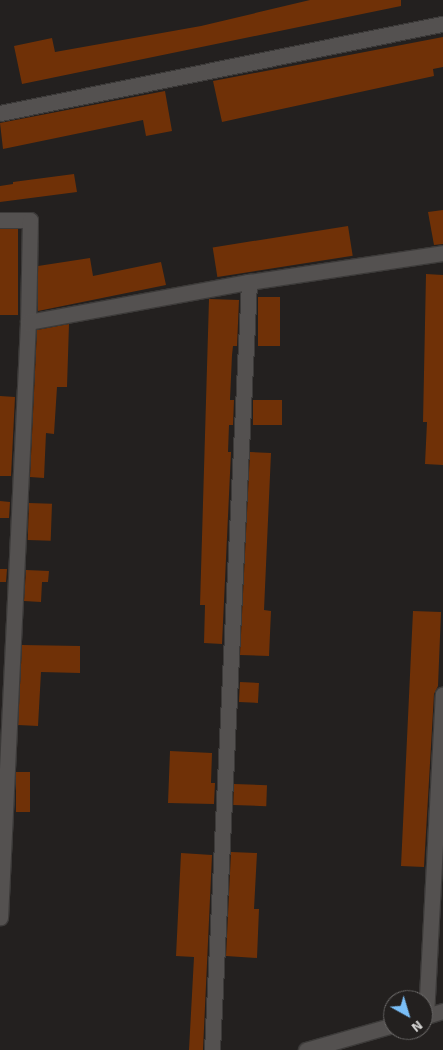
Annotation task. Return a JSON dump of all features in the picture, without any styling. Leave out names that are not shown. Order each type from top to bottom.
[{"type":"street","points":[[0,113],[443,24]]},
{"type":"street","points":[[0,220],[30,220],[28,322],[0,917]]},
{"type":"street","points":[[28,322],[249,282],[443,253]]},
{"type":"street","points":[[212,1050],[249,282]]},
{"type":"street","points":[[426,990],[443,694]]},
{"type":"street","points":[[306,1050],[383,1028]]},
{"type":"building","points":[[310,0],[401,0],[401,6],[22,84],[14,46],[52,38],[55,52],[201,26]]},
{"type":"building","points":[[443,37],[443,67],[433,69],[434,76],[222,122],[213,81]]},
{"type":"building","points":[[165,91],[172,131],[146,136],[143,120],[3,149],[0,123]]},
{"type":"building","points":[[74,174],[77,192],[0,202],[0,186],[13,184],[13,182]]},
{"type":"building","points":[[443,210],[443,244],[434,245],[428,212]]},
{"type":"building","points":[[348,226],[353,256],[217,277],[213,247]]},
{"type":"building","points":[[0,229],[18,229],[18,315],[0,315]]},
{"type":"building","points":[[90,258],[93,276],[161,262],[166,285],[38,311],[38,266]]},
{"type":"building","points":[[426,274],[443,275],[443,465],[425,464],[427,422],[423,422]]},
{"type":"building","points":[[258,297],[280,297],[280,346],[258,346]]},
{"type":"building","points":[[209,299],[239,300],[237,346],[233,346],[232,355],[230,400],[234,400],[233,425],[229,425],[228,452],[231,452],[222,644],[204,643],[205,605],[200,605]]},
{"type":"building","points":[[69,324],[67,387],[57,387],[54,434],[46,433],[44,478],[30,477],[37,330]]},
{"type":"building","points":[[0,396],[15,397],[11,476],[0,476]]},
{"type":"building","points":[[253,400],[282,400],[282,425],[253,425]]},
{"type":"building","points":[[250,452],[271,453],[264,610],[271,611],[269,656],[240,655]]},
{"type":"building","points":[[0,501],[10,502],[9,518],[0,518]]},
{"type":"building","points":[[29,503],[52,504],[51,541],[28,540]]},
{"type":"building","points":[[0,569],[7,569],[6,582],[0,582]]},
{"type":"building","points":[[26,570],[49,571],[48,582],[42,582],[41,602],[24,601]]},
{"type":"building","points":[[413,611],[441,612],[438,686],[434,694],[424,867],[401,866]]},
{"type":"building","points":[[22,645],[80,646],[80,673],[41,672],[38,726],[18,725]]},
{"type":"building","points":[[240,682],[259,683],[258,703],[239,702]]},
{"type":"building","points":[[170,751],[212,753],[211,783],[215,783],[214,804],[168,803]]},
{"type":"building","points":[[16,772],[30,772],[30,812],[16,812]]},
{"type":"building","points":[[234,784],[267,785],[266,806],[233,805]]},
{"type":"building","points":[[231,852],[257,853],[254,909],[259,909],[257,958],[226,956]]},
{"type":"building","points":[[181,853],[212,855],[203,1050],[189,1050],[194,957],[176,956]]}]
